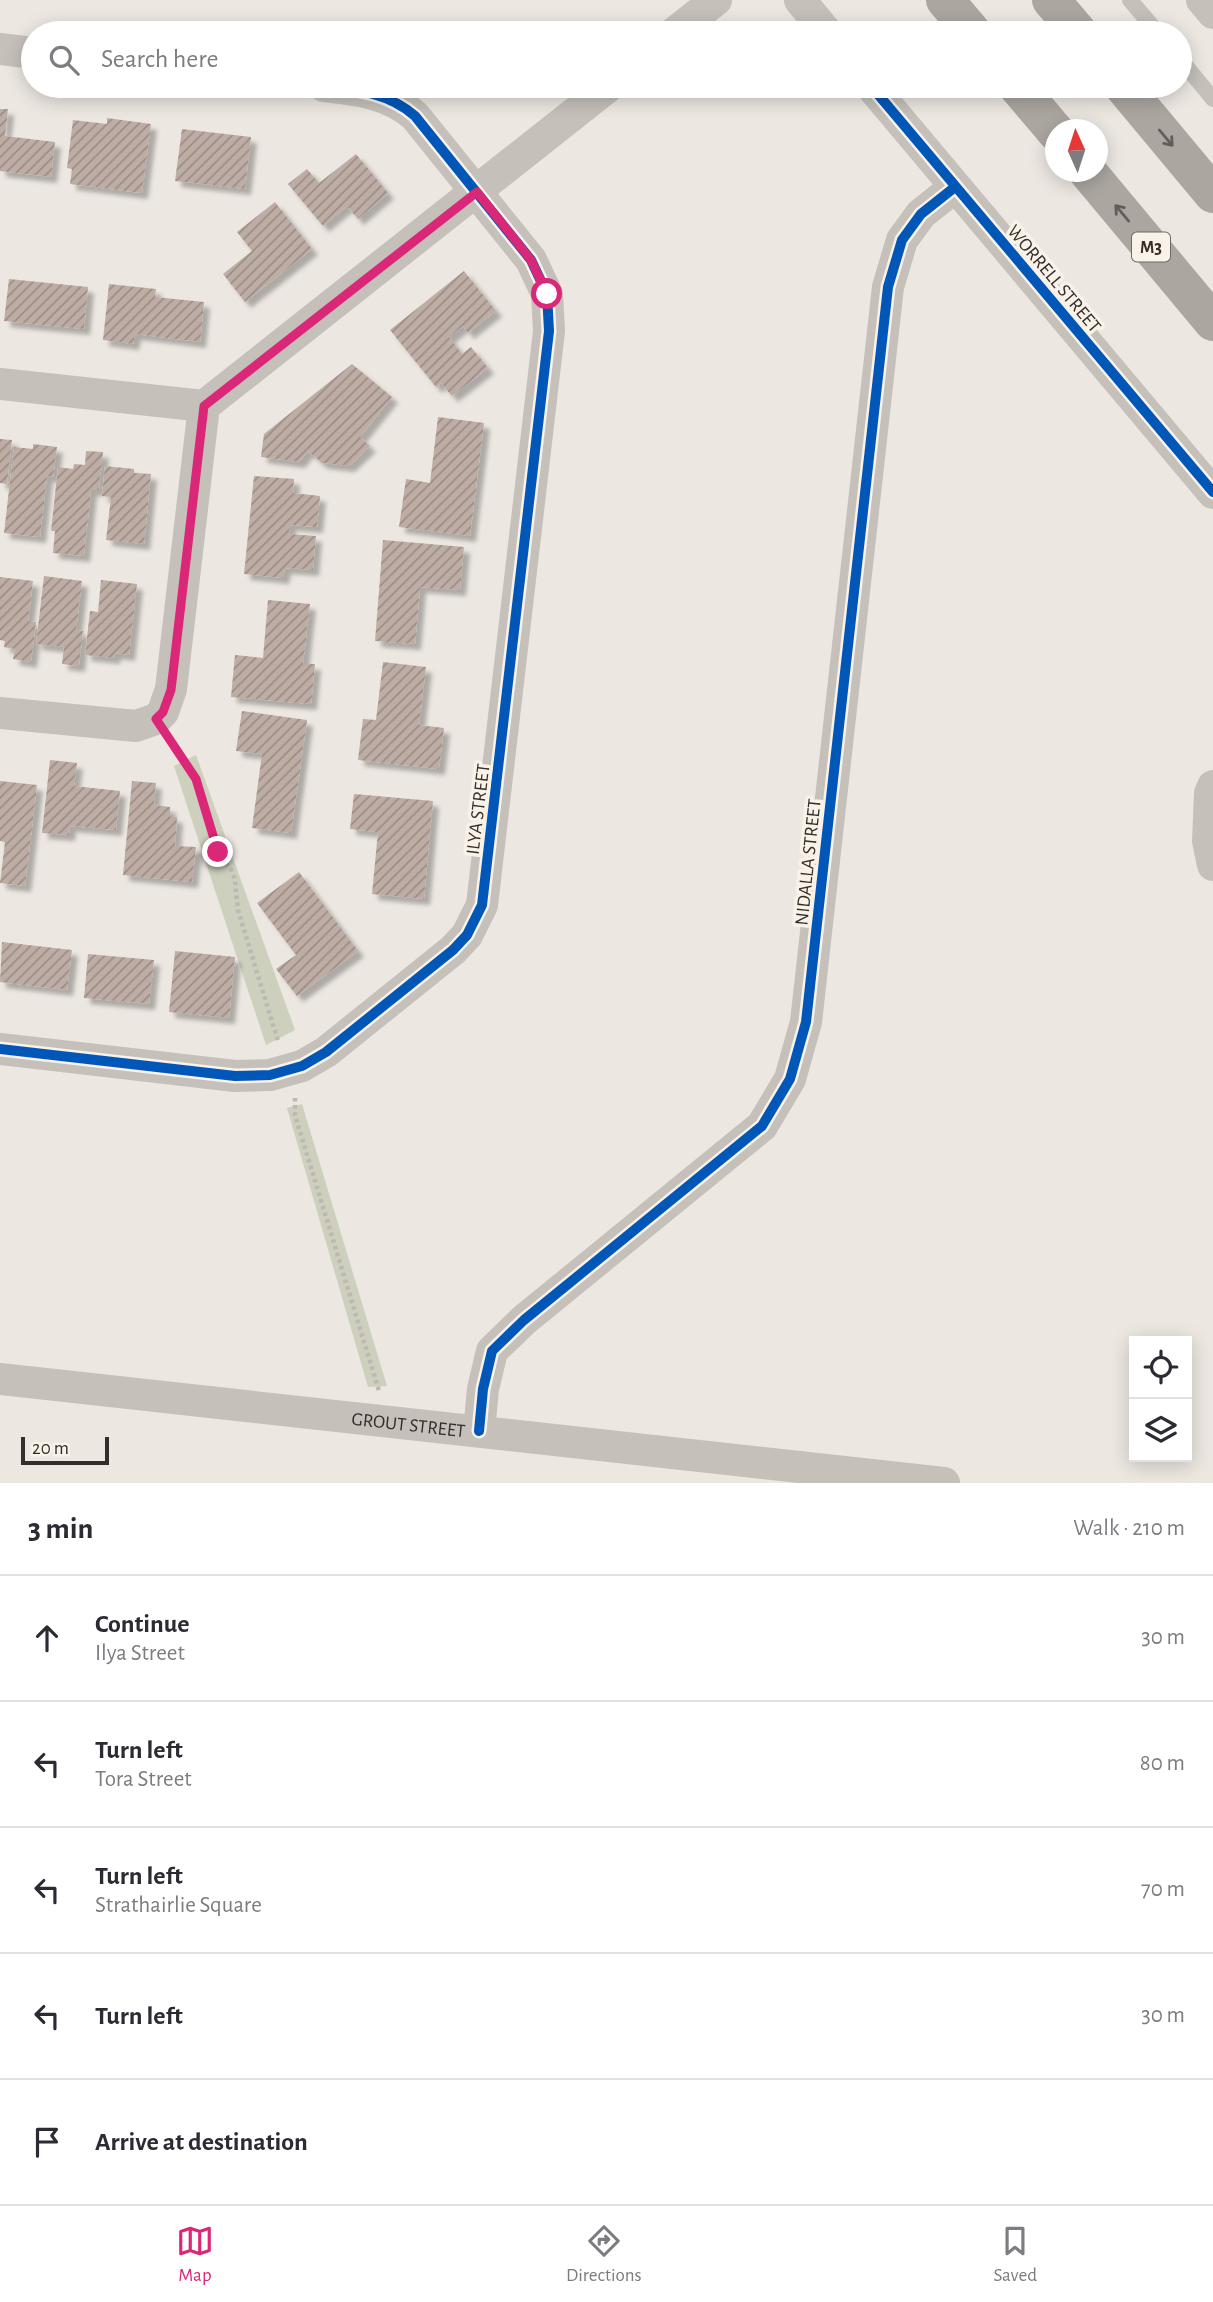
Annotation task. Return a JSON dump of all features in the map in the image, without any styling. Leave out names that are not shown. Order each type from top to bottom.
[{"type":"highway","points":[[946,0],[963,21]]},
{"type":"highway","points":[[1051,0],[1069,21]]},
{"type":"highway","points":[[1027,98],[1045,120]]},
{"type":"highway","points":[[1132,98],[1213,194]]},
{"type":"highway","name":"M3","points":[[1096,182],[1213,321]]},
{"type":"street","points":[[689,21],[716,0]]},
{"type":"street","points":[[800,0],[817,21]]},
{"type":"street","points":[[0,49],[21,52]]},
{"type":"street","name":"ILYA STREET","points":[[0,1049],[235,1076],[287,1072],[302,1066],[337,1043],[453,950],[476,920],[485,888],[550,315],[547,294],[531,260],[415,116],[386,98]]},
{"type":"street","points":[[0,384],[204,406],[594,98]]},
{"type":"street","name":"WORRELL STREET","points":[[881,98],[1213,493]]},
{"type":"street","name":"NIDALLA STREET","points":[[479,1431],[483,1389],[492,1351],[524,1320],[762,1126],[790,1079],[806,1022],[888,286],[902,240],[921,214],[955,187]]},
{"type":"street","points":[[0,713],[136,726],[156,719],[163,712],[171,690],[204,406]]},
{"type":"street","points":[[1213,786],[1210,793],[1208,841],[1213,865]]},
{"type":"street","name":"GROUT STREET","points":[[0,1379],[944,1483]]},
{"type":"lane","points":[[1130,0],[1148,21]]},
{"type":"lane","points":[[1192,74],[1213,99]]},
{"type":"path","points":[[156,719],[196,779],[218,852],[232,871],[240,915],[280,1046]]},
{"type":"path","points":[[291,1088],[296,1102],[295,1115],[381,1399]]},
{"type":"green space","points":[[196,755],[295,1030],[266,1045],[174,766]]},
{"type":"green space","points":[[302,1104],[387,1386],[368,1387],[287,1108]]},
{"type":"building","points":[[0,109],[8,109],[5,136],[55,142],[51,177],[0,171]]},
{"type":"building","points":[[107,118],[151,124],[142,193],[70,184],[72,169],[67,168],[73,120],[107,124]]},
{"type":"building","points":[[182,129],[251,137],[245,189],[175,181]]},
{"type":"building","points":[[356,154],[388,193],[358,219],[347,206],[323,226],[288,184],[307,169],[319,183]]},
{"type":"building","points":[[275,202],[312,249],[245,302],[223,274],[252,251],[237,232]]},
{"type":"building","points":[[464,271],[496,311],[468,333],[463,326],[449,337],[462,354],[471,347],[488,368],[452,396],[441,383],[436,387],[390,330]]},
{"type":"building","points":[[9,279],[88,287],[84,329],[4,321]]},
{"type":"building","points":[[109,284],[156,289],[155,297],[204,302],[200,342],[135,334],[133,344],[103,340]]},
{"type":"building","points":[[352,364],[392,397],[360,437],[370,446],[349,466],[322,463],[308,451],[299,462],[261,457],[264,434]]},
{"type":"building","points":[[438,417],[484,423],[470,536],[399,527],[406,479],[430,483]]},
{"type":"building","points":[[0,439],[12,440],[7,484],[0,483]]},
{"type":"building","points":[[33,444],[57,447],[53,477],[47,476],[40,537],[4,533],[14,447],[33,449]]},
{"type":"building","points":[[86,451],[103,452],[99,490],[91,490],[84,556],[53,553],[55,531],[51,531],[58,467],[73,469],[74,464],[85,465]]},
{"type":"building","points":[[105,466],[151,474],[144,544],[106,540],[111,497],[102,496]]},
{"type":"building","points":[[254,476],[294,479],[293,493],[320,496],[317,527],[290,525],[289,534],[316,536],[313,570],[285,568],[283,578],[244,574]]},
{"type":"building","points":[[383,540],[464,547],[460,590],[420,587],[415,644],[375,641]]},
{"type":"building","points":[[44,576],[82,581],[76,630],[83,631],[79,666],[62,664],[64,647],[36,644]]},
{"type":"building","points":[[0,577],[33,581],[28,621],[36,622],[31,662],[13,659],[15,649],[4,647],[5,641],[0,640]]},
{"type":"building","points":[[101,580],[137,584],[129,655],[115,653],[114,658],[85,655],[90,611],[98,612]]},
{"type":"building","points":[[268,600],[310,604],[303,664],[315,664],[311,704],[231,697],[235,655],[263,658]]},
{"type":"building","points":[[383,662],[426,667],[419,725],[444,728],[439,769],[358,760],[363,719],[376,720]]},
{"type":"building","points":[[242,711],[307,720],[291,833],[252,828],[262,754],[236,751]]},
{"type":"building","points":[[50,760],[77,763],[74,786],[120,791],[116,830],[70,826],[69,835],[42,833]]},
{"type":"building","points":[[0,781],[37,785],[25,886],[0,883],[5,842],[0,841]]},
{"type":"building","points":[[132,781],[156,783],[154,805],[170,807],[170,817],[177,817],[175,846],[196,847],[192,882],[123,875]]},
{"type":"building","points":[[354,794],[433,801],[424,899],[372,894],[378,832],[350,829]]},
{"type":"building","points":[[299,872],[358,951],[297,996],[276,969],[296,955],[257,903]]},
{"type":"building","points":[[2,942],[72,950],[67,990],[0,982]]},
{"type":"building","points":[[175,951],[235,957],[229,1018],[169,1012]]},
{"type":"building","points":[[88,954],[154,960],[149,1004],[84,998]]},
{"type":"cycle path","points":[[0,1049],[235,1076],[270,1075],[302,1066],[326,1052],[453,950],[467,935],[482,905],[549,331],[547,294],[531,260],[415,116],[386,98]]},
{"type":"cycle path","points":[[881,98],[1213,492]]},
{"type":"cycle path","points":[[479,1431],[483,1389],[492,1351],[524,1320],[762,1126],[790,1079],[806,1022],[888,287],[902,240],[921,214],[955,187]]},
{"type":"route","points":[[218,852],[196,779],[156,719],[169,701],[171,690],[204,406],[477,192],[531,260],[547,294]]}]
